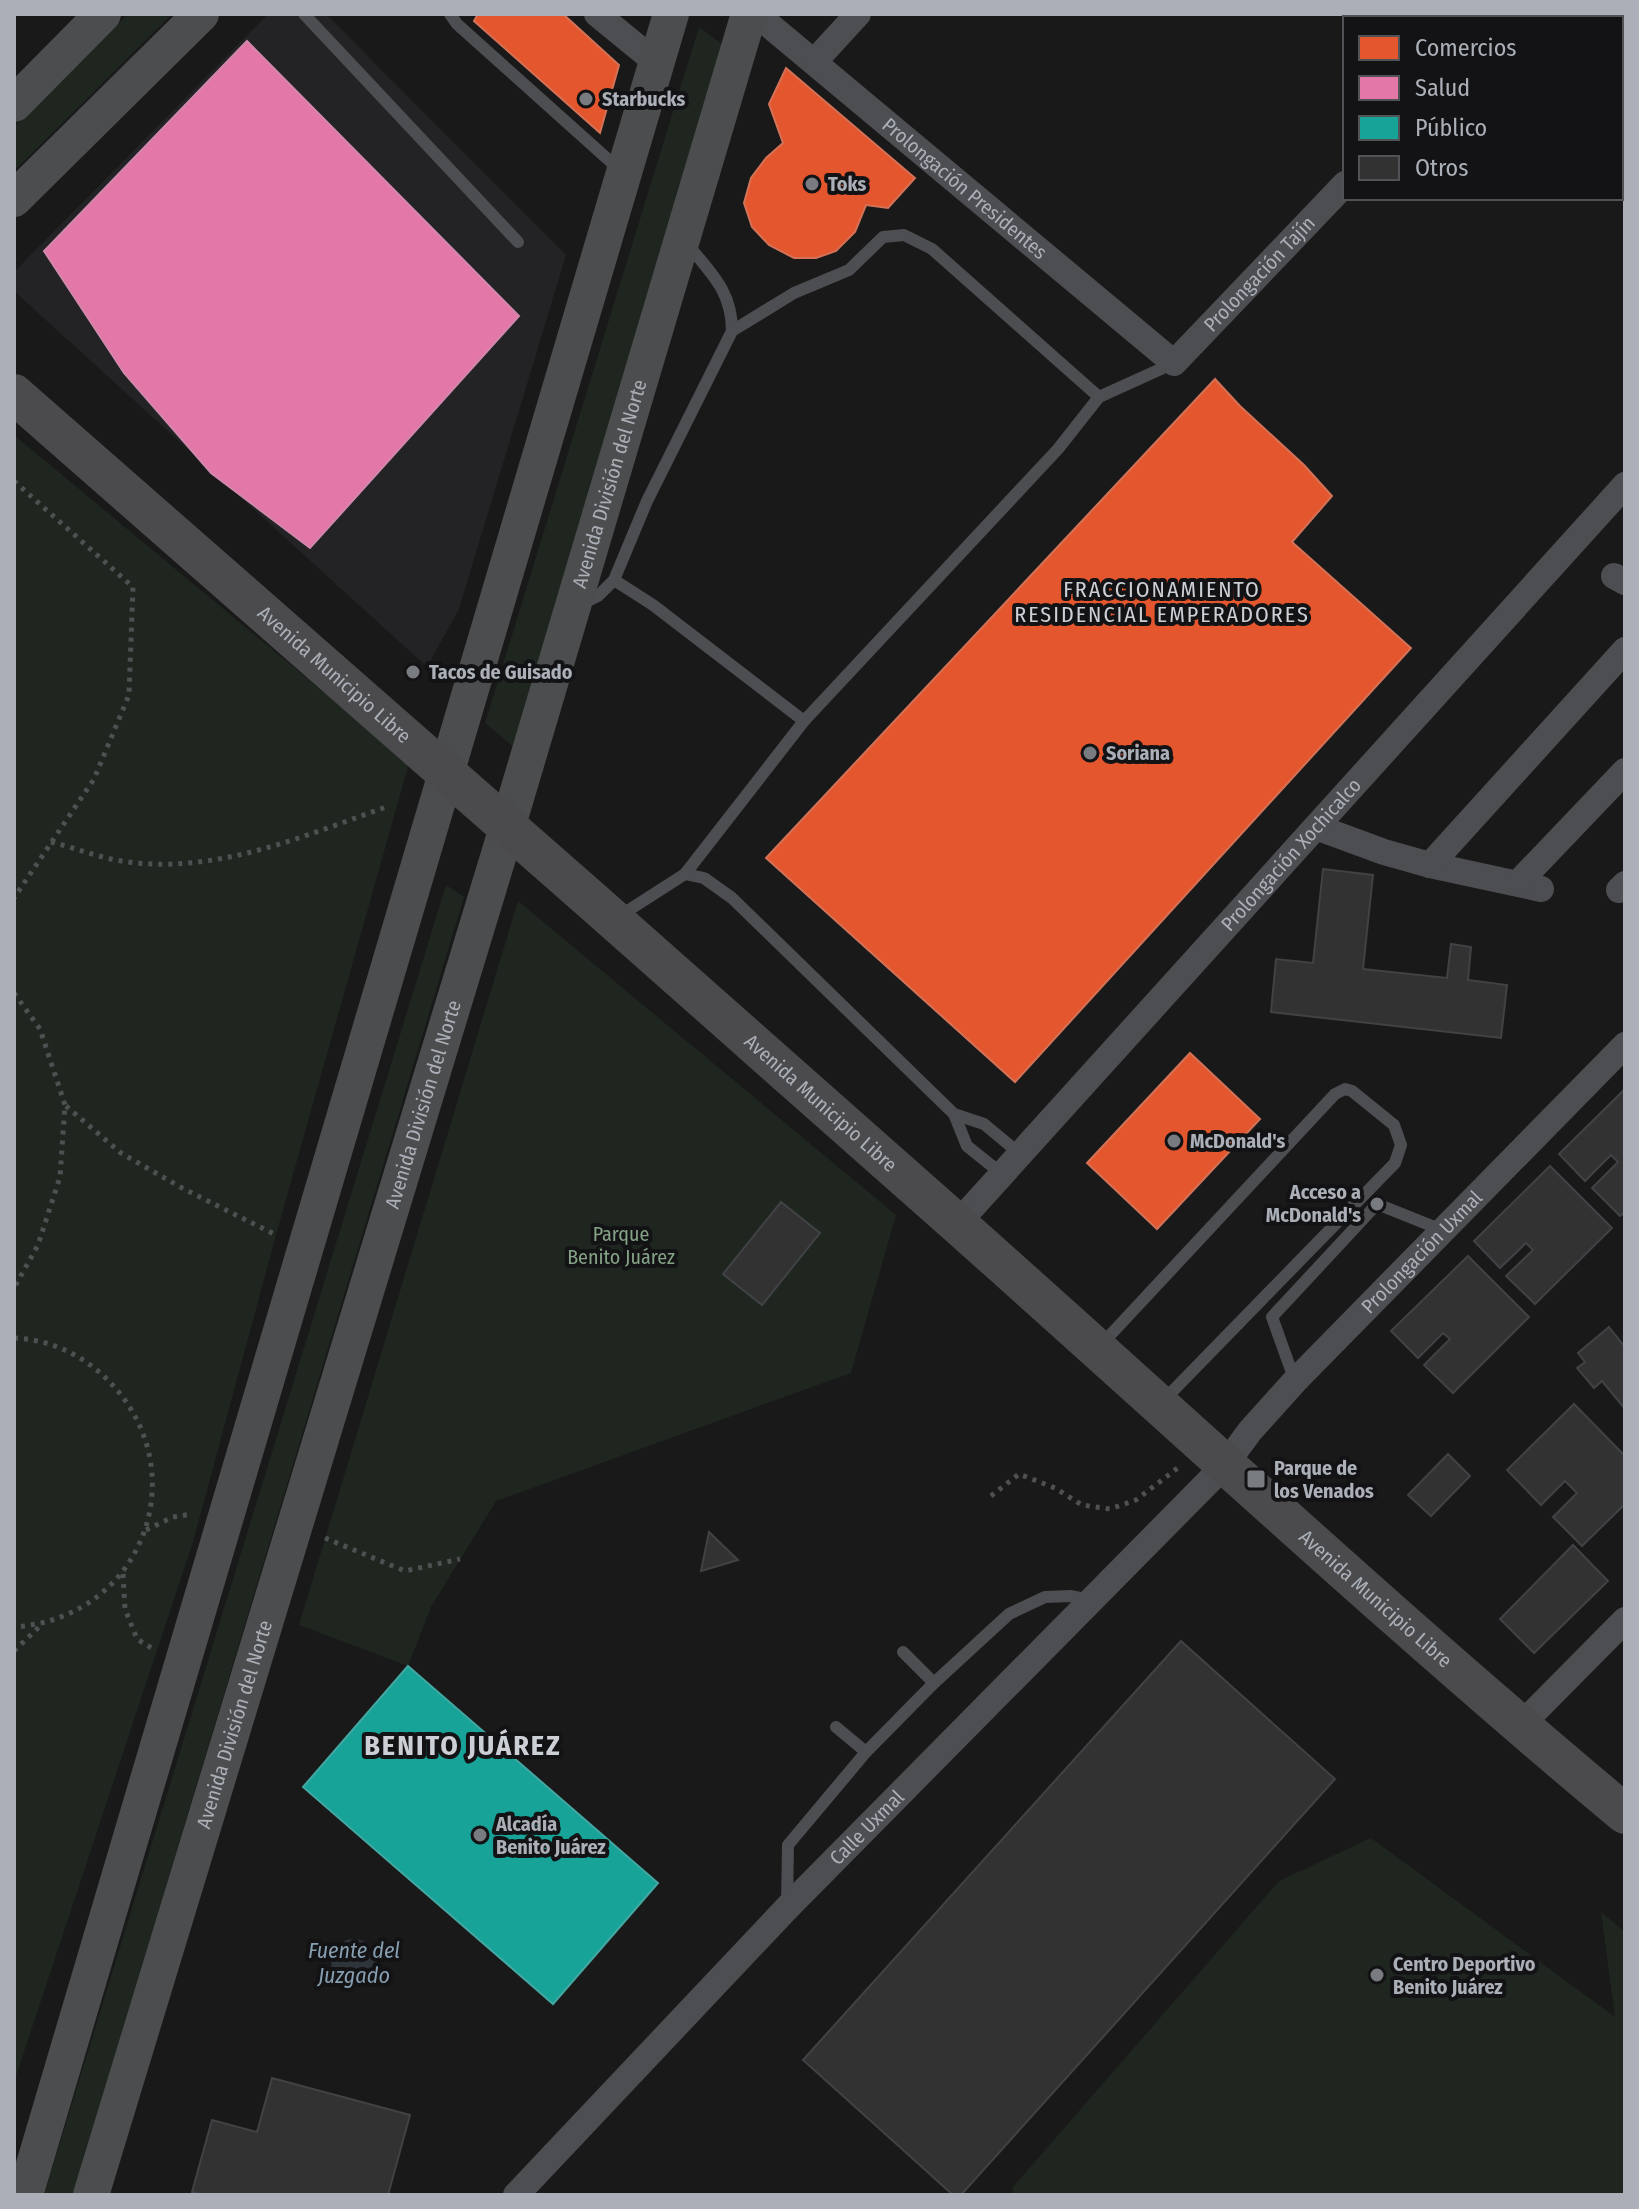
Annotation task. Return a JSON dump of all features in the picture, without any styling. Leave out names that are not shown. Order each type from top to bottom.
[{"type":"main road","points":[[14,104],[103,14]]},
{"type":"main road","points":[[14,199],[201,14]]},
{"type":"main road","points":[[25,2195],[671,14]]},
{"type":"main road","name":"Avenida División del Norte","points":[[91,2195],[507,828],[749,14]]},
{"type":"main road","name":"Avenida Municipio Libre","points":[[14,394],[957,1224],[1520,1726],[1625,1814]]},
{"type":"street","points":[[597,14],[657,63]]},
{"type":"street","name":"Prolongación Presidentes","points":[[756,14],[1174,363]]},
{"type":"street","points":[[814,62],[858,14]]},
{"type":"street","name":"Prolongación Tajín","points":[[1174,363],[1343,186]]},
{"type":"street","name":"Prolongación Xochicalco","points":[[957,1224],[1625,485]]},
{"type":"street","points":[[1430,865],[1625,650]]},
{"type":"street","points":[[1316,827],[1430,865],[1530,886],[1625,771]]},
{"type":"street","name":"Prolongación Uxmal","points":[[1214,1456],[1250,1431],[1295,1381],[1625,1045]]},
{"type":"street","name":"Calle Uxmal","points":[[516,2195],[787,1908],[1094,1601],[1214,1456]]},
{"type":"street","points":[[1520,1726],[1625,1620]]},
{"type":"lane","points":[[304,14],[518,242]]},
{"type":"lane","points":[[450,14],[479,44],[625,175]]},
{"type":"lane","points":[[732,331],[794,293],[849,270],[883,237],[904,235],[932,249],[1099,397]]},
{"type":"lane","points":[[572,609],[598,596],[614,580],[647,501],[732,331],[732,310],[718,282],[683,240]]},
{"type":"lane","points":[[613,920],[685,874],[804,721],[1058,449],[1099,397],[1174,363]]},
{"type":"lane","points":[[614,580],[653,605],[804,721]]},
{"type":"lane","points":[[685,874],[704,878],[732,898],[954,1114],[967,1146],[1002,1174]]},
{"type":"lane","points":[[1097,1350],[1335,1094],[1345,1089],[1352,1091],[1394,1125],[1401,1145],[1395,1163],[1158,1406]]},
{"type":"lane","points":[[954,1114],[984,1124],[1020,1154]]},
{"type":"lane","points":[[1369,1192],[1377,1204],[1442,1230]]},
{"type":"lane","points":[[1272,1317],[1377,1204]]},
{"type":"lane","points":[[1252,1310],[1272,1317]]},
{"type":"lane","points":[[1272,1317],[1295,1381]]},
{"type":"lane","points":[[787,1908],[788,1845],[866,1752],[934,1683],[1009,1614],[1045,1597],[1070,1596],[1094,1601]]},
{"type":"lane","points":[[903,1652],[934,1683]]},
{"type":"lane","points":[[836,1727],[866,1752]]},
{"type":"path","points":[[14,481],[18,488],[133,587],[129,695],[94,779],[14,898]]},
{"type":"path","points":[[51,842],[128,862],[206,863],[296,838],[389,806]]},
{"type":"path","points":[[14,993],[40,1029],[65,1105],[60,1177],[38,1245],[14,1288]]},
{"type":"path","points":[[65,1105],[121,1153],[170,1181],[276,1235],[309,1242]]},
{"type":"path","points":[[14,1338],[36,1339],[82,1357],[119,1389],[144,1432],[154,1481],[146,1530],[123,1573],[87,1606],[41,1625],[14,1627]]},
{"type":"path","points":[[991,1496],[1019,1474],[1055,1488],[1082,1505],[1110,1509],[1136,1500],[1214,1456]]},
{"type":"path","points":[[146,1530],[173,1517],[229,1511]]},
{"type":"path","points":[[294,1526],[405,1571],[460,1559]]},
{"type":"path","points":[[123,1573],[125,1609],[137,1639],[183,1667]]},
{"type":"path","points":[[14,1651],[41,1625]]},
{"type":"shaded area","points":[[268,14],[326,14],[566,255],[459,609],[427,667],[14,291],[14,272]]},
{"type":"green space","points":[[128,14],[172,14],[14,171],[14,127]]},
{"type":"green space","points":[[699,27],[727,48],[517,750],[485,723]]},
{"type":"green space","points":[[14,435],[409,763],[193,1542],[14,2082]]},
{"type":"green space","points":[[446,885],[464,897],[73,2195],[44,2195]]},
{"type":"green space","name":"Parque Benito Juárez","points":[[518,901],[896,1215],[851,1373],[496,1501],[431,1607],[408,1666],[299,1625]]},
{"type":"green space","name":"Centro Deportivo Benito Juárez","points":[[1371,1838],[1615,2017],[1601,1912],[1625,1932],[1625,2195],[1013,2195],[1013,2187],[1279,1881]]},
{"type":"water","name":"Fuente del Juzgado","points":[[354,1939],[371,1945],[377,1962],[371,1979],[354,1985],[337,1979],[331,1962],[337,1945]]},
{"type":"building: Comercios","name":"Starbucks","points":[[478,14],[563,14],[619,65],[600,133],[474,21]]},
{"type":"building: Comercios","points":[[786,68],[915,178],[888,208],[866,205],[855,232],[836,251],[816,258],[794,258],[769,245],[752,227],[744,203],[751,178],[766,158],[783,143],[769,104]]},
{"type":"building: Comercios","name":"Soriana","points":[[1215,379],[1332,496],[1292,542],[1411,648],[1015,1082],[766,858]]},
{"type":"building: Comercios","name":"McDonald's","points":[[1190,1053],[1260,1119],[1157,1229],[1087,1163]]},
{"type":"building: Salud","points":[[247,41],[519,316],[310,548],[211,473],[124,373],[44,251]]},
{"type":"building: Público","name":"Alcadía Benito Juárez","points":[[408,1666],[658,1883],[553,2004],[303,1787]]},
{"type":"building: Otros","points":[[1323,869],[1373,875],[1363,969],[1447,978],[1451,944],[1471,947],[1468,980],[1507,985],[1501,1038],[1271,1012],[1276,959],[1313,963]]},
{"type":"building: Otros","points":[[1625,1089],[1625,1212],[1620,1216],[1592,1188],[1618,1162],[1611,1155],[1585,1181],[1559,1154]]},
{"type":"building: Otros","points":[[1550,1166],[1612,1228],[1535,1304],[1506,1276],[1533,1250],[1526,1243],[1500,1268],[1474,1241]]},
{"type":"building: Otros","points":[[781,1202],[820,1233],[762,1305],[723,1274]]},
{"type":"building: Otros","points":[[1468,1256],[1529,1317],[1453,1393],[1424,1365],[1450,1339],[1443,1333],[1418,1358],[1391,1331]]},
{"type":"building: Otros","points":[[1609,1327],[1625,1347],[1625,1409],[1602,1381],[1594,1388],[1577,1368],[1585,1362],[1578,1353]]},
{"type":"building: Otros","points":[[1574,1404],[1625,1456],[1625,1504],[1582,1546],[1553,1517],[1577,1493],[1565,1481],[1541,1505],[1507,1470]]},
{"type":"building: Otros","points":[[1448,1454],[1470,1476],[1431,1516],[1408,1495]]},
{"type":"building: Otros","points":[[709,1532],[738,1560],[701,1571]]},
{"type":"building: Otros","points":[[1573,1545],[1608,1581],[1534,1653],[1500,1619]]},
{"type":"building: Otros","points":[[1181,1641],[1335,1779],[961,2195],[953,2195],[803,2060]]},
{"type":"building: Otros","points":[[272,2078],[410,2115],[388,2195],[204,2195],[192,2192],[212,2120],[257,2132]]},
{"type":"place","name":"Starbucks","points":[[586,99]]},
{"type":"place","name":"Toks","points":[[812,184]]},
{"type":"place","name":"Tacos de Guisado","points":[[413,672]]},
{"type":"place","name":"Soriana","points":[[1090,753]]},
{"type":"place","name":"McDonald's","points":[[1174,1141]]},
{"type":"place","name":"Acceso a McDonald's","points":[[1377,1204]]},
{"type":"place","name":"Parque de los Venados","points":[[1256,1479]]},
{"type":"place","name":"Alcadía Benito Juárez","points":[[480,1835]]},
{"type":"place","name":"Centro Deportivo Benito Juárez","points":[[1377,1975]]},
{"type":"district","name":"FRACCIONAMIENTO RESIDENCIAL EMPERADORES","points":[[1162,602]]},
{"type":"district","name":"BENITO JUÁREZ","points":[[463,1745]]}]
